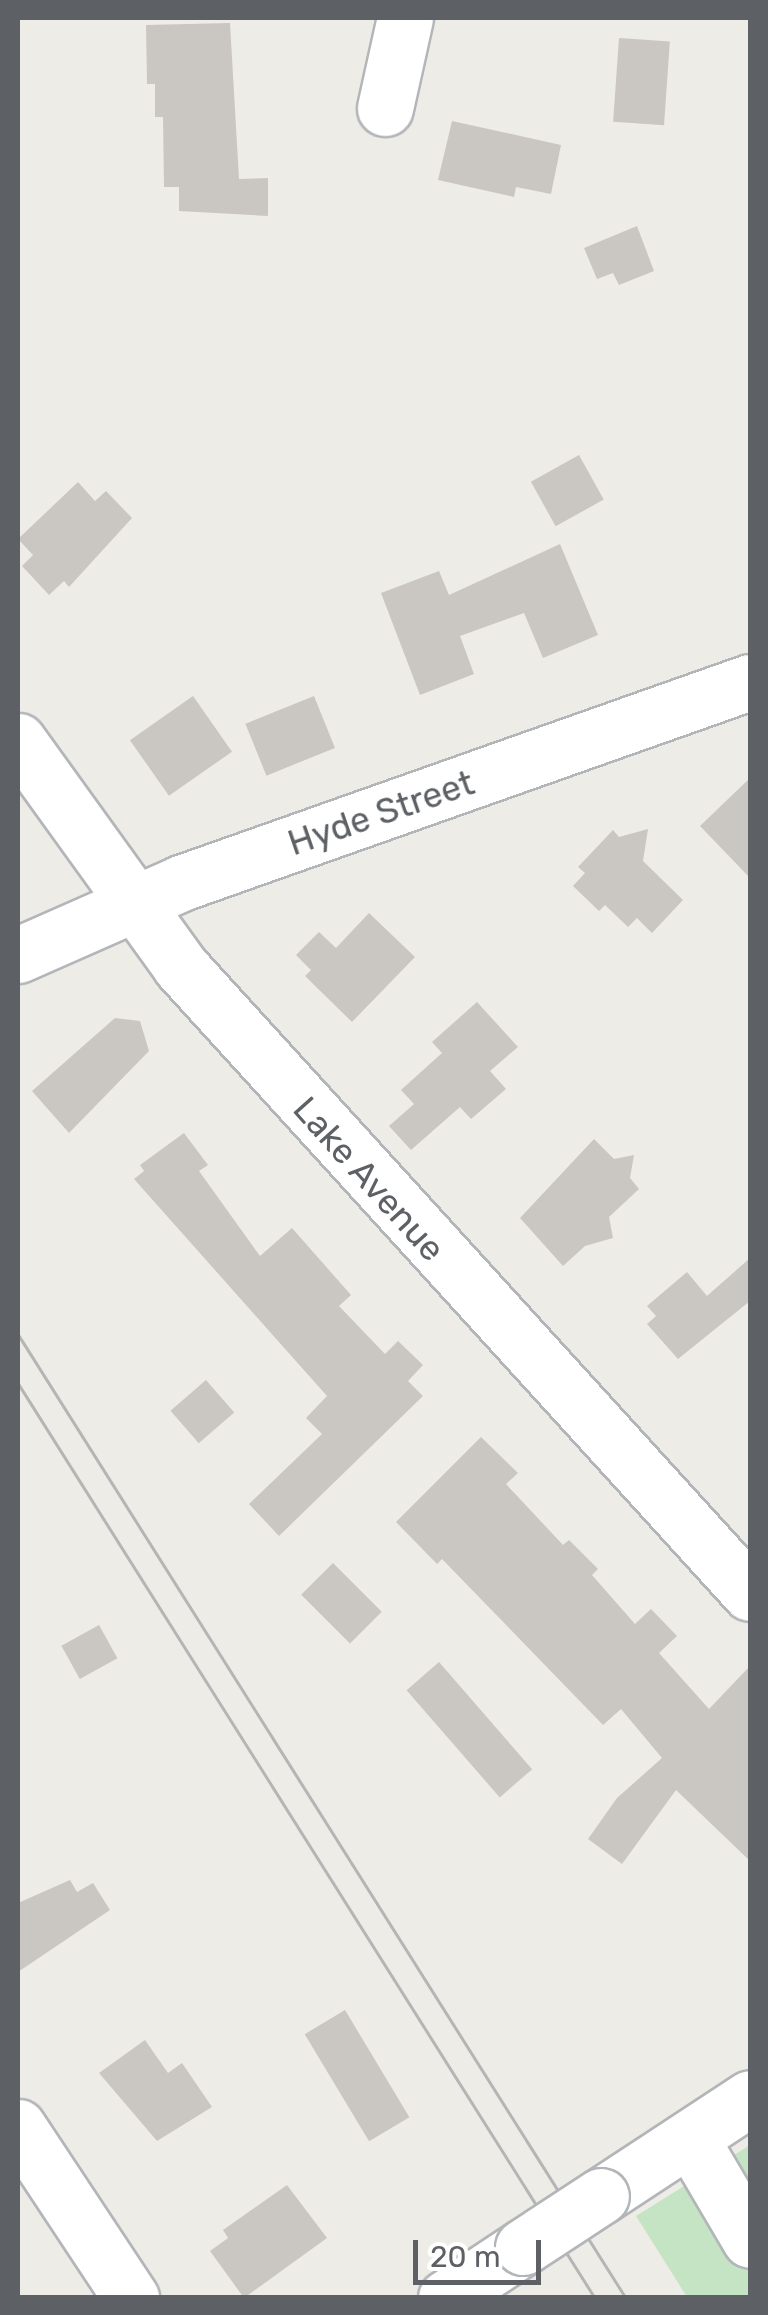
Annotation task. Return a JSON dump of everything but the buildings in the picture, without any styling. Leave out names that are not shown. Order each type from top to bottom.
[{"type":"street","points":[[386,108],[405,18]]},
{"type":"street","name":"Hyde Street","points":[[18,955],[128,903],[750,682]]},
{"type":"street","name":"Lake Avenue","points":[[18,741],[128,903],[380,1195],[750,1593]]},
{"type":"street","points":[[446,2298],[750,2098]]},
{"type":"street","points":[[18,2127],[131,2298]]},
{"type":"street","points":[[690,2138],[750,2240]]},
{"type":"green space","points":[[750,2145],[750,2297],[687,2297],[636,2216]]},
{"type":"tram line","points":[[18,1334],[626,2298]]},
{"type":"tram line","points":[[18,1383],[595,2298]]}]
